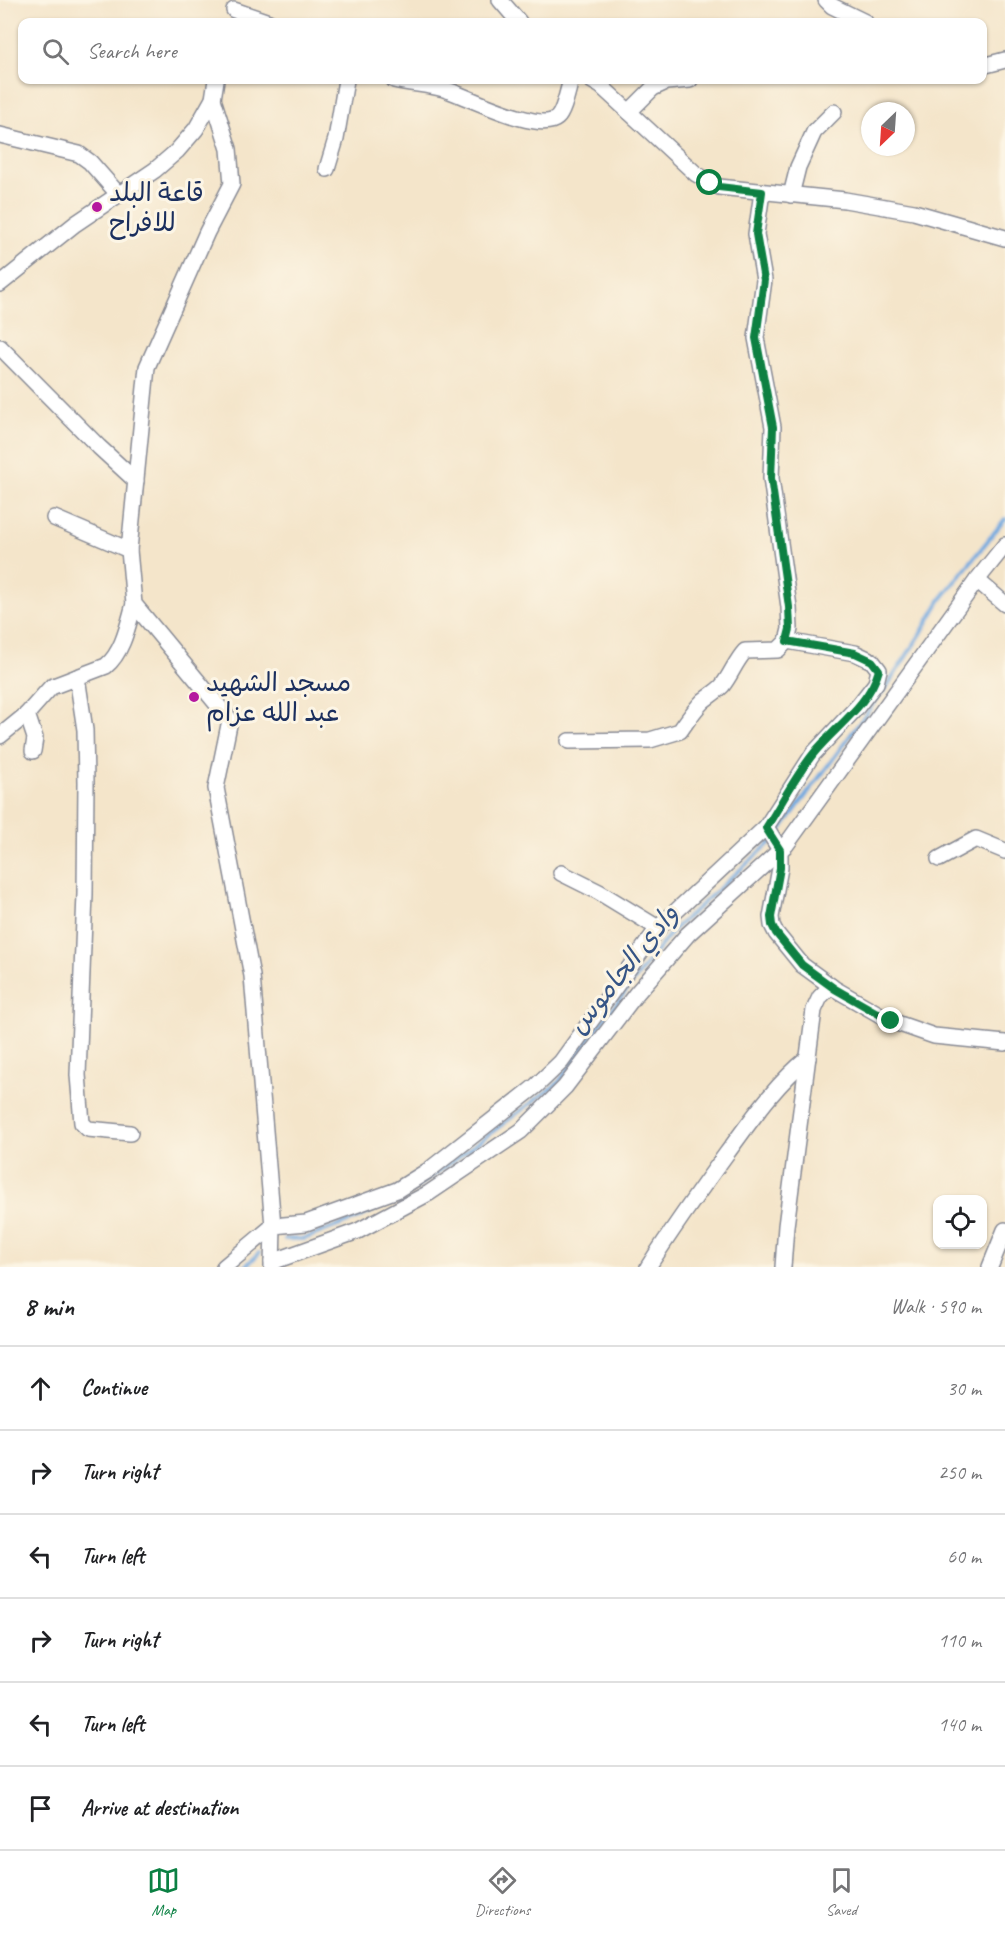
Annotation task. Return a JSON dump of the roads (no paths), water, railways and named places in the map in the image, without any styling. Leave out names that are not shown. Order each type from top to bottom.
[{"type":"street","points":[[500,0],[516,18]]},
{"type":"street","points":[[826,0],[832,6],[857,18]]},
{"type":"street","points":[[232,11],[256,18]]},
{"type":"street","points":[[987,65],[1005,60]]},
{"type":"street","points":[[0,284],[75,224],[156,170],[177,152],[196,129],[213,99],[215,84]]},
{"type":"street","points":[[327,170],[336,139],[345,84]]},
{"type":"street","points":[[418,84],[443,88],[497,111],[539,122],[551,122],[557,118],[561,113],[570,84]]},
{"type":"street","points":[[598,84],[702,178],[719,187],[845,200],[914,212],[1005,238]]},
{"type":"street","points":[[629,112],[653,88],[662,84]]},
{"type":"street","points":[[0,736],[27,714],[51,687],[106,666],[113,661],[126,632],[134,604],[129,550],[147,367],[207,232],[232,184],[229,149],[213,99]]},
{"type":"street","points":[[791,195],[798,167],[814,132],[834,112]]},
{"type":"street","points":[[0,135],[79,154],[90,162],[119,195]]},
{"type":"street","points":[[569,741],[650,740],[680,731],[697,708],[721,687],[736,660],[745,651],[778,650],[787,641],[790,629],[789,607],[771,478],[773,427],[756,338],[764,280],[756,234],[762,192]]},
{"type":"street","points":[[0,347],[136,481]]},
{"type":"street","points":[[54,518],[129,550]]},
{"type":"street","points":[[134,604],[230,720],[216,788],[252,976],[273,1226],[272,1265],[358,1231],[429,1193],[521,1131],[565,1087],[636,994],[688,934],[786,845],[977,580],[1005,545]]},
{"type":"street","points":[[977,580],[1005,604]]},
{"type":"street","points":[[224,1267],[273,1226],[306,1223],[397,1190],[429,1170],[536,1086],[561,1062],[658,928],[766,828],[813,754],[858,706],[876,683],[879,670],[872,661],[855,653],[787,641]]},
{"type":"street","points":[[77,677],[85,730],[86,782],[85,894],[78,1075],[82,1123],[88,1129],[130,1132]]},
{"type":"street","points":[[27,714],[35,738],[33,750]]},
{"type":"street","points":[[766,828],[780,850],[780,868],[771,917],[772,925],[802,965],[831,987],[891,1021],[934,1036],[1005,1043]]},
{"type":"street","points":[[939,859],[976,839],[1005,851]]},
{"type":"street","points":[[561,873],[599,892],[658,928]]},
{"type":"street","points":[[783,1267],[814,1011],[820,997],[831,987]]},
{"type":"street","points":[[648,1267],[764,1102],[792,1071],[808,1058]]},
{"type":"street","points":[[990,1267],[1005,1230]]},
{"type":"waterway","name":"وادي الجاموس","points":[[776,836],[889,683],[941,599],[1005,519]]},
{"type":"waterway","name":"وادي الجاموس","points":[[285,1239],[304,1239],[356,1219],[414,1190],[558,1083],[673,930],[771,842]]},
{"type":"waterway","name":"وادي الجاموس","points":[[245,1267],[259,1253]]},
{"type":"place","name":"قاعة البلد للافراح","points":[[97,207]]},
{"type":"place","name":"مسجد الشهيد عبد الله عزام","points":[[194,697]]}]
